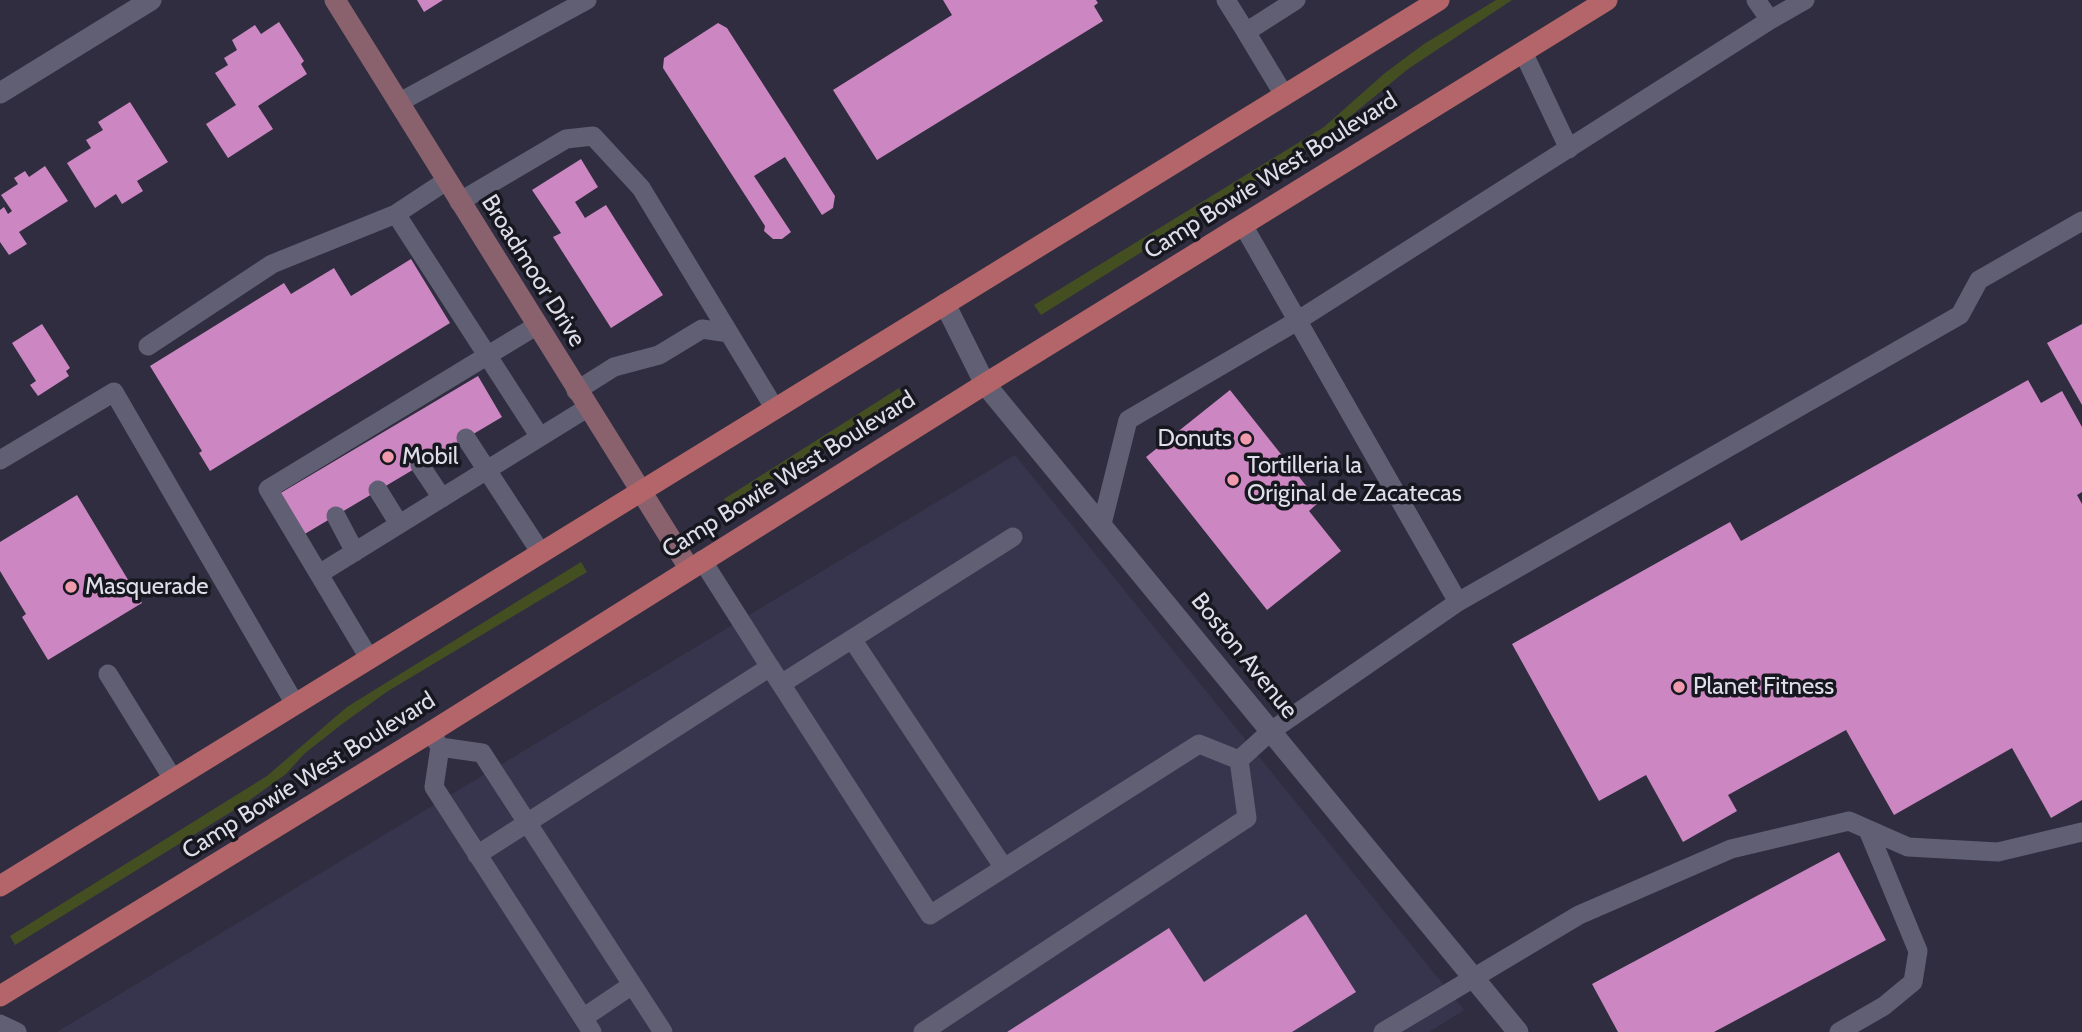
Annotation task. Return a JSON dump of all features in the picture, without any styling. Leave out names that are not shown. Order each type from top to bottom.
[{"type":"main road","name":"Camp Bowie West Boulevard","points":[[0,996],[435,739],[695,564],[1607,0]]},
{"type":"main road","points":[[0,886],[1435,1]]},
{"type":"street","points":[[0,93],[151,0]]},
{"type":"street","name":"Broadmoor Drive","points":[[335,0],[639,493],[695,564]]},
{"type":"street","name":"Boston Avenue","points":[[945,304],[985,384],[1518,1032]]},
{"type":"lane","points":[[398,103],[587,0]]},
{"type":"lane","points":[[1226,0],[1284,95]]},
{"type":"lane","points":[[1246,32],[1296,0]]},
{"type":"lane","points":[[1756,0],[1770,20]]},
{"type":"lane","points":[[1101,524],[1128,420],[1297,321],[1805,0]]},
{"type":"lane","points":[[1523,52],[1569,149]]},
{"type":"lane","points":[[459,202],[566,139],[593,136],[641,188],[775,409]]},
{"type":"lane","points":[[148,346],[272,264],[396,214],[446,181]]},
{"type":"lane","points":[[396,214],[540,437]]},
{"type":"lane","points":[[1239,760],[1271,731],[1458,603],[1960,315],[1979,280],[2082,221]]},
{"type":"lane","points":[[1243,225],[1458,603]]},
{"type":"lane","points":[[369,658],[268,488],[310,469],[437,394],[487,356],[536,326]]},
{"type":"lane","points":[[319,574],[540,437],[614,368],[659,355],[702,329],[729,333]]},
{"type":"lane","points":[[0,460],[114,392],[295,704]]},
{"type":"lane","points":[[466,438],[541,553]]},
{"type":"lane","points":[[420,465],[442,498]]},
{"type":"lane","points":[[379,490],[399,524]]},
{"type":"lane","points":[[336,516],[355,552]]},
{"type":"lane","points":[[781,684],[1013,537]]},
{"type":"lane","points":[[695,564],[770,667],[930,915],[1199,744],[1239,760]]},
{"type":"lane","points":[[852,639],[1004,868]]},
{"type":"lane","points":[[477,855],[526,821],[770,667]]},
{"type":"lane","points":[[108,674],[173,779]]},
{"type":"lane","points":[[632,985],[588,1025],[433,787],[435,739],[482,753],[663,1032]]},
{"type":"lane","points":[[923,1032],[1247,818],[1239,760]]},
{"type":"lane","points":[[1383,1032],[1579,915],[1731,849],[1849,821],[1908,847],[1998,852],[2082,832]]},
{"type":"lane","points":[[1839,1032],[1884,1006],[1913,982],[1918,951],[1868,830]]},
{"type":"lane","points":[[0,1024],[18,1032]]},
{"type":"shaded area","points":[[1015,455],[1464,1010],[1429,1032],[57,1032]]},
{"type":"green space","points":[[1496,0],[1512,0],[1408,69],[1324,138],[1041,315],[1034,305],[1324,127],[1385,73],[1424,44]]},
{"type":"green space","points":[[899,388],[905,399],[728,507],[724,499]]},
{"type":"green space","points":[[581,562],[587,572],[388,691],[342,724],[304,754],[286,774],[244,804],[15,945],[10,936],[267,776],[347,707]]},
{"type":"building","points":[[417,0],[443,0],[424,12]]},
{"type":"building","points":[[943,0],[1096,0],[1098,3],[1094,6],[1103,21],[877,160],[833,90],[952,15]]},
{"type":"building","points":[[279,22],[304,61],[301,64],[307,74],[258,106],[273,129],[228,158],[206,124],[236,105],[215,73],[228,65],[224,58],[237,50],[232,40],[255,25],[261,34]]},
{"type":"building","points":[[718,23],[727,28],[835,196],[833,208],[822,215],[785,157],[754,176],[791,232],[782,239],[773,239],[764,231],[765,226],[663,68],[664,58]]},
{"type":"building","points":[[130,102],[168,162],[137,181],[143,191],[122,204],[116,194],[95,208],[67,163],[91,148],[86,140],[103,130],[98,122]]},
{"type":"building","points":[[581,159],[598,187],[575,202],[585,218],[606,205],[663,295],[611,328],[553,237],[561,233],[532,190]]},
{"type":"building","points":[[45,166],[68,201],[19,232],[27,244],[9,255],[0,242],[0,210],[4,207],[8,214],[12,211],[1,195],[18,184],[14,178],[25,171],[29,177]]},
{"type":"building","points":[[411,259],[450,323],[210,471],[199,453],[202,451],[150,366],[284,283],[291,294],[334,268],[351,296]]},
{"type":"building","points":[[42,324],[70,368],[66,371],[69,376],[38,396],[30,385],[36,381],[12,343]]},
{"type":"building","points":[[2082,324],[2082,405],[2047,343]]},
{"type":"building","name":"Mobil","points":[[478,376],[502,417],[303,535],[279,494]]},
{"type":"building","points":[[2028,380],[2041,403],[2062,391],[2082,427],[2082,492],[2077,495],[2082,504],[2082,800],[2051,818],[2012,748],[1894,815],[1846,730],[1728,795],[1737,811],[1683,842],[1646,775],[1599,801],[1512,644],[1730,522],[1741,541]]},
{"type":"building","name":"Tortilleria la Original de Zacatecas","points":[[1230,390],[1319,502],[1309,511],[1341,551],[1267,610],[1146,457]]},
{"type":"building","name":"Masquerade","points":[[77,495],[142,603],[48,660],[22,617],[26,614],[0,571],[0,542]]},
{"type":"building","points":[[1839,852],[1886,940],[1714,1032],[1618,1032],[1592,984]]},
{"type":"building","points":[[1306,914],[1356,992],[1292,1032],[1007,1032],[1169,928],[1204,982]]},
{"type":"place","name":"Donuts","points":[[1246,439]]},
{"type":"place","name":"Mobil","points":[[388,457]]},
{"type":"place","name":"Tortilleria la Original de Zacatecas","points":[[1233,480]]},
{"type":"place","name":"Masquerade","points":[[71,587]]},
{"type":"place","name":"Planet Fitness","points":[[1679,687]]}]
